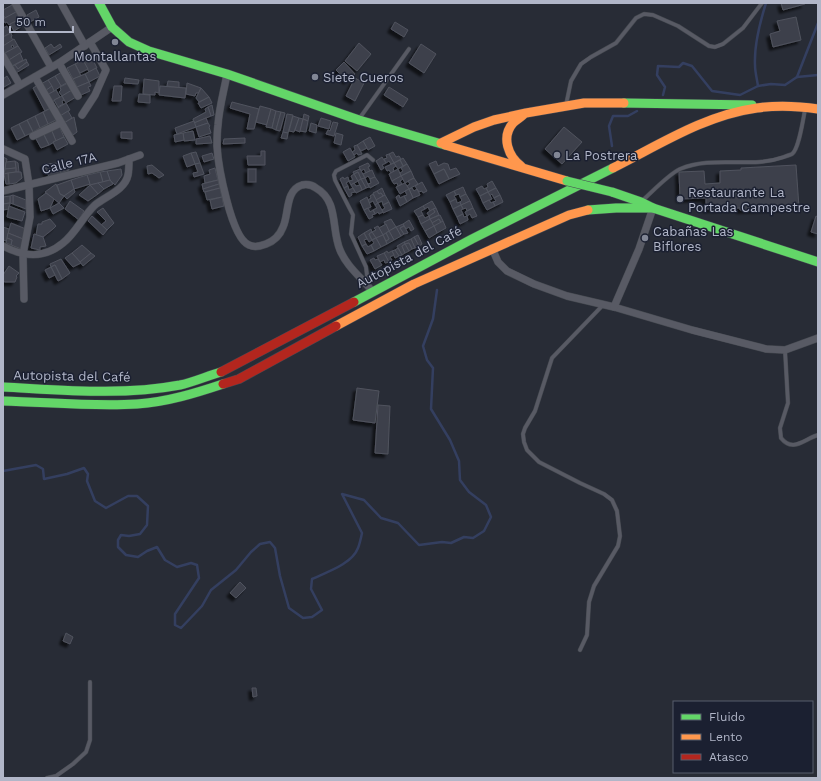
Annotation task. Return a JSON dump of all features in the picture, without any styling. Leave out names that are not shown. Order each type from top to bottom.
[{"type":"main road","points":[[99,3],[112,27],[129,42],[150,51],[227,74],[359,120],[567,181],[612,192],[641,202],[653,208]]},
{"type":"main road","points":[[441,143],[474,127],[494,120],[566,106],[600,103],[770,105]]},
{"type":"main road","name":"Autopista del Café","points":[[3,387],[96,392],[144,390],[181,385],[226,370],[279,342],[370,288],[698,125],[740,110],[770,105],[818,109]]},
{"type":"main road","points":[[523,167],[518,164],[510,154],[507,140],[510,127],[526,113]]},
{"type":"main road","name":"Autopista del Café","points":[[3,401],[138,404],[171,399],[239,379],[414,284],[569,215],[593,209],[653,208],[818,262]]},
{"type":"street","points":[[15,3],[52,68]]},
{"type":"street","points":[[61,3],[87,44],[106,70],[96,95],[82,115]]},
{"type":"street","points":[[3,95],[52,68],[112,27]]},
{"type":"street","points":[[3,56],[20,85]]},
{"type":"street","points":[[59,63],[78,96]]},
{"type":"street","points":[[227,74],[218,124],[217,147],[223,187],[234,224],[240,238],[247,245],[253,247],[261,246],[270,242],[284,227],[291,194],[297,186],[306,184],[316,187],[327,196],[332,208],[340,250],[353,270],[370,288]]},
{"type":"street","points":[[35,77],[72,141]]},
{"type":"street","points":[[33,136],[62,123]]},
{"type":"street","points":[[3,149],[25,159],[30,185],[30,218],[23,254],[24,299]]},
{"type":"street","name":"Calle 17A","points":[[3,191],[140,155]]},
{"type":"street","points":[[5,250],[32,256],[47,252],[64,243],[95,206],[124,184],[128,175],[129,159]]},
{"type":"street","points":[[614,307],[639,249],[653,208]]},
{"type":"street","points":[[492,248],[501,266],[518,277],[567,296],[614,307],[754,347],[785,350],[818,338]]},
{"type":"lane","points":[[566,106],[571,81],[582,64],[591,57],[616,43],[636,18],[644,14],[653,15],[678,26],[708,46],[715,46],[723,44],[743,28],[762,3]]},
{"type":"lane","points":[[359,120],[409,49]]},
{"type":"lane","points":[[641,202],[672,173],[692,165],[719,162],[761,162],[778,159],[793,154],[796,148],[805,107]]},
{"type":"lane","points":[[370,288],[366,267],[351,234],[353,215],[334,180],[334,175],[336,171],[367,155],[373,160]]},
{"type":"lane","points":[[580,650],[587,635],[589,602],[594,586],[618,546],[620,536],[617,511],[612,500],[604,494],[539,462],[527,450],[523,434],[535,410],[552,358],[603,305]]},
{"type":"lane","points":[[785,350],[788,403],[780,428],[781,438],[789,445],[795,445],[818,435]]},
{"type":"lane","points":[[47,778],[56,776],[73,764],[86,752],[90,740],[90,682]]},
{"type":"building","points":[[781,3],[805,3],[805,4],[783,10]]},
{"type":"building","points":[[12,5],[16,12],[5,18],[4,16],[3,17],[3,10]]},
{"type":"building","points":[[36,10],[39,17],[30,22],[27,15]]},
{"type":"building","points":[[16,12],[20,19],[9,25],[7,22],[5,23],[3,19]]},
{"type":"building","points":[[796,17],[801,40],[773,47],[770,34],[780,31],[777,21]]},
{"type":"building","points":[[20,19],[24,25],[14,31],[10,24]]},
{"type":"building","points":[[395,22],[408,30],[404,37],[391,29]]},
{"type":"building","points":[[7,26],[10,33],[3,37],[3,28]]},
{"type":"building","points":[[11,33],[13,40],[3,46],[3,37]]},
{"type":"building","points":[[14,39],[18,46],[14,48],[13,45],[11,46],[13,49],[5,53],[3,46]]},
{"type":"building","points":[[359,43],[371,54],[357,71],[345,61]]},
{"type":"building","points":[[51,44],[54,48],[60,44],[62,47],[49,55],[45,48]]},
{"type":"building","points":[[421,44],[436,54],[424,73],[409,63]]},
{"type":"building","points":[[18,46],[22,52],[9,60],[5,53]]},
{"type":"building","points":[[20,53],[23,60],[12,66],[9,60]]},
{"type":"building","points":[[91,56],[97,68],[89,72],[83,60]]},
{"type":"building","points":[[26,59],[27,62],[18,69],[15,65]]},
{"type":"building","points":[[83,60],[88,69],[80,73],[75,64]]},
{"type":"building","points":[[27,62],[29,65],[16,73],[12,66],[15,65],[18,69]]},
{"type":"building","points":[[344,62],[355,74],[347,81],[336,70]]},
{"type":"building","points":[[75,64],[81,76],[73,79],[67,68]]},
{"type":"building","points":[[96,68],[100,76],[89,82],[85,74]]},
{"type":"building","points":[[62,72],[68,82],[61,86],[55,76]]},
{"type":"building","points":[[85,74],[89,82],[77,87],[73,79]]},
{"type":"building","points":[[7,76],[11,83],[4,87],[3,79]]},
{"type":"building","points":[[55,76],[61,86],[54,91],[48,80]]},
{"type":"building","points":[[125,78],[139,80],[138,84],[124,83]]},
{"type":"building","points":[[355,78],[364,83],[355,101],[346,96]]},
{"type":"building","points":[[144,79],[159,81],[159,93],[155,92],[155,95],[143,94]]},
{"type":"building","points":[[48,80],[52,86],[45,91],[41,84]]},
{"type":"building","points":[[168,81],[179,82],[179,88],[167,86]]},
{"type":"building","points":[[89,82],[91,86],[88,87],[90,91],[81,95],[77,87]]},
{"type":"building","points":[[68,83],[72,90],[62,96],[59,92],[61,90],[60,87]]},
{"type":"building","points":[[187,83],[201,88],[199,93],[196,93],[195,96],[186,94]]},
{"type":"building","points":[[38,85],[51,108],[45,111],[33,88]]},
{"type":"building","points":[[52,86],[54,91],[47,95],[45,91]]},
{"type":"building","points":[[114,86],[122,86],[121,101],[112,101]]},
{"type":"building","points":[[160,86],[186,88],[185,98],[159,95]]},
{"type":"building","points":[[389,87],[408,99],[403,107],[384,95]]},
{"type":"building","points":[[201,88],[209,97],[199,102],[196,98]]},
{"type":"building","points":[[56,90],[60,97],[52,102],[47,95]]},
{"type":"building","points":[[72,90],[76,97],[66,103],[62,96]]},
{"type":"building","points":[[139,94],[150,95],[150,103],[138,102]]},
{"type":"building","points":[[62,96],[64,100],[62,101],[63,104],[58,107],[54,100]]},
{"type":"building","points":[[209,97],[212,103],[201,108],[198,103]]},
{"type":"building","points":[[232,102],[259,109],[254,129],[247,129],[250,114],[230,108]]},
{"type":"building","points":[[66,103],[70,110],[60,116],[56,109]]},
{"type":"building","points":[[212,105],[214,115],[211,116],[208,107]]},
{"type":"building","points":[[260,106],[271,109],[267,125],[256,122]]},
{"type":"building","points":[[208,107],[211,116],[194,123],[193,119],[206,112],[205,109]]},
{"type":"building","points":[[51,108],[56,120],[48,124],[43,112]]},
{"type":"building","points":[[271,109],[276,111],[272,128],[266,127]]},
{"type":"building","points":[[68,111],[72,118],[64,123],[60,116]]},
{"type":"building","points":[[276,111],[281,112],[276,130],[272,128]]},
{"type":"building","points":[[43,112],[48,124],[40,128],[35,116]]},
{"type":"building","points":[[281,112],[285,113],[280,131],[276,130]]},
{"type":"building","points":[[287,114],[293,115],[288,133],[283,132]]},
{"type":"building","points":[[304,114],[309,116],[308,121],[303,119]]},
{"type":"building","points":[[35,116],[40,128],[33,132],[27,120]]},
{"type":"building","points":[[293,116],[299,118],[294,132],[289,131]]},
{"type":"building","points":[[74,117],[77,132],[73,135],[64,123]]},
{"type":"building","points":[[206,118],[208,123],[196,127],[194,123]]},
{"type":"building","points":[[299,118],[303,119],[300,132],[295,130]]},
{"type":"building","points":[[321,118],[331,121],[329,129],[318,126]]},
{"type":"building","points":[[303,119],[308,121],[306,132],[300,131]]},
{"type":"building","points":[[27,120],[33,132],[25,136],[19,124]]},
{"type":"building","points":[[194,121],[196,127],[177,134],[175,128]]},
{"type":"building","points":[[333,122],[338,123],[334,136],[326,134],[328,130],[330,131]]},
{"type":"building","points":[[208,123],[211,133],[199,137],[196,127]]},
{"type":"building","points":[[311,123],[317,125],[316,133],[309,131]]},
{"type":"building","points":[[19,124],[25,136],[17,140],[11,128]]},
{"type":"building","points":[[59,125],[64,137],[56,141],[51,129]]},
{"type":"building","points":[[564,127],[582,142],[562,164],[545,149]]},
{"type":"building","points":[[51,129],[56,141],[49,145],[43,133]]},
{"type":"building","points":[[193,131],[195,140],[184,141],[183,133]]},
{"type":"building","points":[[121,132],[132,132],[132,139],[121,138]]},
{"type":"building","points":[[283,132],[288,133],[287,139],[281,138]]},
{"type":"building","points":[[43,133],[49,145],[41,148],[35,137]]},
{"type":"building","points":[[183,133],[184,140],[175,142],[174,135]]},
{"type":"building","points":[[336,133],[343,135],[341,145],[334,143]]},
{"type":"building","points":[[210,136],[212,143],[196,144],[196,139]]},
{"type":"building","points":[[64,137],[68,144],[57,150],[53,142]]},
{"type":"building","points":[[370,137],[375,146],[368,150],[363,141]]},
{"type":"building","points":[[245,138],[245,143],[223,144],[224,139]]},
{"type":"building","points":[[363,141],[367,148],[361,151],[357,145]]},
{"type":"building","points":[[357,145],[362,154],[358,155],[357,153],[354,155],[352,152],[355,150],[354,146]]},
{"type":"building","points":[[350,148],[355,157],[348,161],[343,152]]},
{"type":"building","points":[[261,151],[265,151],[265,165],[248,165],[247,156],[261,156]]},
{"type":"building","points":[[196,152],[200,163],[195,164],[191,153]]},
{"type":"building","points":[[393,152],[396,157],[399,156],[401,159],[394,163],[389,154]]},
{"type":"building","points":[[191,153],[195,164],[187,167],[183,156]]},
{"type":"building","points":[[212,153],[214,159],[204,162],[202,156]]},
{"type":"building","points":[[389,154],[394,163],[391,164],[389,161],[386,163],[384,159],[387,158],[386,155]]},
{"type":"building","points":[[3,157],[7,159],[4,174],[3,174]]},
{"type":"building","points":[[382,157],[386,163],[382,165],[384,168],[381,170],[376,161]]},
{"type":"building","points":[[403,158],[407,164],[403,166],[400,160]]},
{"type":"building","points":[[400,160],[403,166],[398,169],[394,163]]},
{"type":"building","points":[[15,161],[18,163],[19,172],[16,172]]},
{"type":"building","points":[[15,161],[16,168],[5,169],[6,162]]},
{"type":"building","points":[[436,161],[438,166],[444,163],[448,164],[450,170],[456,168],[460,174],[449,179],[444,169],[434,174],[429,164]]},
{"type":"building","points":[[59,163],[68,163],[69,170],[61,173]]},
{"type":"building","points":[[59,163],[61,173],[49,177],[44,164]]},
{"type":"building","points":[[200,163],[204,174],[194,177],[193,173],[198,172],[195,164]]},
{"type":"building","points":[[368,163],[370,166],[368,167],[370,171],[366,173],[364,169],[361,171],[359,167]]},
{"type":"building","points":[[394,163],[396,166],[393,168],[394,171],[391,173],[389,170],[387,171],[385,167]]},
{"type":"building","points":[[407,164],[411,171],[401,176],[400,173],[403,171],[401,168]]},
{"type":"building","points":[[152,165],[164,175],[159,178],[152,173],[148,174],[147,166]]},
{"type":"building","points":[[796,165],[799,207],[740,210],[740,208],[706,209],[706,198],[680,199],[679,172],[704,171],[705,184],[720,183],[720,171],[741,170],[741,168]]},
{"type":"building","points":[[16,168],[16,172],[4,174],[5,169]]},
{"type":"building","points":[[215,168],[218,180],[205,183],[204,176],[210,174],[209,170]]},
{"type":"building","points":[[121,169],[122,175],[115,185],[110,180],[107,171]]},
{"type":"building","points":[[248,169],[256,169],[256,182],[248,182]]},
{"type":"building","points":[[360,169],[365,178],[361,179],[358,172],[354,174],[353,172]]},
{"type":"building","points":[[398,169],[401,176],[392,181],[389,174]]},
{"type":"building","points":[[444,169],[449,179],[439,184],[434,174]]},
{"type":"building","points":[[372,170],[375,177],[370,179],[368,176],[365,178],[363,174]]},
{"type":"building","points":[[107,171],[110,180],[103,182],[100,172]]},
{"type":"building","points":[[411,171],[414,178],[405,183],[401,176]]},
{"type":"building","points":[[21,172],[22,178],[16,183],[9,184],[8,173]]},
{"type":"building","points":[[100,172],[103,182],[90,185],[87,175]]},
{"type":"building","points":[[358,172],[361,179],[358,181],[354,174]]},
{"type":"building","points":[[8,173],[9,184],[6,184],[4,174]]},
{"type":"building","points":[[354,174],[358,181],[351,185],[349,181],[353,180],[351,176]]},
{"type":"building","points":[[87,175],[90,184],[74,189],[71,180]]},
{"type":"building","points":[[401,176],[403,179],[400,181],[402,184],[398,186],[397,183],[394,184],[392,181]]},
{"type":"building","points":[[343,177],[344,179],[348,177],[349,181],[346,183],[348,186],[344,188],[340,179]]},
{"type":"building","points":[[375,177],[379,183],[370,188],[368,184],[371,183],[370,179]]},
{"type":"building","points":[[365,178],[369,187],[366,188],[361,179]]},
{"type":"building","points":[[414,178],[418,184],[409,189],[407,186],[410,184],[408,181]]},
{"type":"building","points":[[361,179],[366,188],[362,190],[358,181]]},
{"type":"building","points":[[71,180],[74,189],[64,196],[60,194],[57,185]]},
{"type":"building","points":[[110,180],[113,184],[104,189],[98,183]]},
{"type":"building","points":[[218,180],[219,184],[203,189],[202,184]]},
{"type":"building","points":[[492,181],[496,188],[488,192],[486,188],[488,187],[487,184]]},
{"type":"building","points":[[422,182],[427,191],[423,193],[422,191],[419,192],[415,186]]},
{"type":"building","points":[[98,183],[104,189],[98,194],[90,185]]},
{"type":"building","points":[[354,183],[356,186],[360,185],[362,190],[356,193],[351,185]]},
{"type":"building","points":[[405,183],[409,189],[400,194],[396,187]]},
{"type":"building","points":[[56,184],[60,194],[64,196],[59,203],[45,192]]},
{"type":"building","points":[[219,184],[220,188],[204,192],[203,189]]},
{"type":"building","points":[[90,185],[98,194],[88,201],[79,195]]},
{"type":"building","points":[[348,186],[349,190],[353,188],[355,192],[351,193],[352,195],[349,197],[344,188]]},
{"type":"building","points":[[482,186],[484,189],[486,188],[488,192],[480,196],[476,189]]},
{"type":"building","points":[[463,187],[466,194],[460,197],[459,194],[456,195],[454,191]]},
{"type":"building","points":[[220,188],[222,197],[207,200],[205,192]]},
{"type":"building","points":[[382,188],[385,195],[383,196],[377,191]]},
{"type":"building","points":[[412,188],[414,191],[417,189],[420,195],[413,198],[409,189]]},
{"type":"building","points":[[496,188],[500,195],[494,198],[492,194],[490,196],[488,192]]},
{"type":"building","points":[[74,189],[75,192],[67,199],[64,196]]},
{"type":"building","points":[[409,189],[413,198],[407,202],[404,196],[407,195],[405,191]]},
{"type":"building","points":[[377,191],[383,196],[376,200],[373,193]]},
{"type":"building","points":[[454,191],[456,195],[454,196],[456,199],[450,202],[446,195]]},
{"type":"building","points":[[488,192],[492,199],[483,203],[480,196]]},
{"type":"building","points":[[46,193],[54,199],[50,208],[41,211],[38,199]]},
{"type":"building","points":[[373,194],[378,203],[375,205],[373,201],[369,203],[368,200]]},
{"type":"building","points":[[466,194],[470,201],[461,205],[460,202],[462,200],[460,197]]},
{"type":"building","points":[[13,195],[26,200],[26,209],[13,204]]},
{"type":"building","points":[[13,195],[13,204],[10,203],[10,196]]},
{"type":"building","points":[[385,195],[389,202],[383,205],[382,201],[378,203],[376,200]]},
{"type":"building","points":[[399,195],[400,198],[404,196],[407,202],[400,206],[396,197]]},
{"type":"building","points":[[500,195],[503,202],[495,206],[493,202],[496,201],[494,198]]},
{"type":"building","points":[[10,196],[10,203],[3,204],[3,197]]},
{"type":"building","points":[[222,197],[224,206],[212,209],[210,200]]},
{"type":"building","points":[[367,197],[371,207],[364,210],[360,201]]},
{"type":"building","points":[[456,199],[457,203],[460,202],[461,205],[453,209],[450,202]]},
{"type":"building","points":[[489,200],[491,203],[493,202],[495,206],[487,210],[483,203]]},
{"type":"building","points":[[70,201],[84,211],[79,220],[65,209]]},
{"type":"building","points":[[432,201],[436,208],[430,211],[428,207],[425,209],[423,206]]},
{"type":"building","points":[[470,201],[473,208],[467,211],[466,208],[463,209],[461,205]]},
{"type":"building","points":[[389,202],[392,209],[383,213],[382,210],[385,208],[383,205]]},
{"type":"building","points":[[10,203],[9,209],[3,210],[3,204]]},
{"type":"building","points":[[59,203],[64,208],[53,214],[50,208]]},
{"type":"building","points":[[378,203],[383,212],[379,214],[378,212],[375,214],[373,210],[377,208],[375,205]]},
{"type":"building","points":[[461,205],[463,214],[457,217],[453,209]]},
{"type":"building","points":[[9,206],[25,212],[22,221],[7,217]]},
{"type":"building","points":[[423,206],[425,209],[421,211],[423,215],[418,217],[414,211]]},
{"type":"building","points":[[103,208],[114,223],[107,230],[101,225],[106,221],[97,212]]},
{"type":"building","points":[[368,208],[370,212],[373,210],[375,214],[369,219],[364,210]]},
{"type":"building","points":[[436,208],[439,215],[430,219],[429,216],[435,212],[433,209]]},
{"type":"building","points":[[473,208],[477,216],[472,218],[470,214],[467,216],[465,212]]},
{"type":"building","points":[[433,209],[435,212],[429,216],[427,213]]},
{"type":"building","points":[[463,214],[464,217],[467,216],[468,220],[460,224],[457,217]]},
{"type":"building","points":[[423,215],[425,218],[429,216],[430,219],[421,224],[418,217]]},
{"type":"building","points":[[440,215],[443,221],[441,223],[439,219],[432,223],[430,219]]},
{"type":"building","points":[[92,216],[107,230],[103,235],[88,221]]},
{"type":"building","points":[[816,216],[818,217],[818,234],[811,232]]},
{"type":"building","points":[[50,219],[56,226],[43,237],[36,235],[38,224],[42,224],[42,222]]},
{"type":"building","points":[[391,219],[396,227],[389,231],[384,222]]},
{"type":"building","points":[[430,219],[434,226],[425,231],[421,224]]},
{"type":"building","points":[[439,219],[441,223],[434,226],[432,223]]},
{"type":"building","points":[[409,220],[414,229],[411,231],[409,227],[406,229],[403,224]]},
{"type":"building","points":[[443,221],[446,228],[437,233],[434,226]]},
{"type":"building","points":[[11,223],[26,229],[23,239],[8,233]]},
{"type":"building","points":[[386,224],[389,231],[383,235],[379,228]]},
{"type":"building","points":[[403,224],[404,226],[400,228],[404,234],[401,236],[396,227]]},
{"type":"building","points":[[378,226],[383,235],[376,238],[372,232],[376,230],[374,228]]},
{"type":"building","points":[[404,226],[408,233],[404,234],[400,228]]},
{"type":"building","points":[[434,226],[437,233],[429,238],[425,231]]},
{"type":"building","points":[[3,227],[9,229],[7,241],[3,240]]},
{"type":"building","points":[[396,227],[401,236],[394,240],[389,231]]},
{"type":"building","points":[[371,229],[372,232],[369,234],[372,240],[369,242],[364,233]]},
{"type":"building","points":[[389,231],[394,240],[387,244],[386,241],[389,239],[386,233]]},
{"type":"building","points":[[372,232],[376,238],[372,240],[369,234]]},
{"type":"building","points":[[8,233],[23,239],[21,249],[11,245],[12,240],[7,238]]},
{"type":"building","points":[[364,233],[367,239],[364,240],[366,244],[362,246],[358,237]]},
{"type":"building","points":[[386,233],[389,239],[386,241],[383,235]]},
{"type":"building","points":[[34,234],[43,237],[46,246],[40,247],[40,250],[31,248]]},
{"type":"building","points":[[383,235],[387,244],[381,247],[376,238]]},
{"type":"building","points":[[418,235],[422,244],[419,246],[414,237]]},
{"type":"building","points":[[414,237],[419,246],[415,248],[411,239]]},
{"type":"building","points":[[7,238],[12,240],[11,245],[6,243]]},
{"type":"building","points":[[376,238],[381,247],[374,251],[371,245],[374,243],[372,240]]},
{"type":"building","points":[[411,239],[415,248],[412,249],[409,243],[405,244],[404,242]]},
{"type":"building","points":[[404,242],[405,244],[402,246],[405,253],[402,255],[397,246]]},
{"type":"building","points":[[409,243],[412,249],[409,251],[405,244]]},
{"type":"building","points":[[366,244],[368,247],[371,245],[374,251],[367,254],[362,246]]},
{"type":"building","points":[[405,244],[409,251],[405,253],[402,246]]},
{"type":"building","points":[[82,245],[91,253],[80,262],[72,253]]},
{"type":"building","points":[[398,248],[402,255],[399,256],[395,250]]},
{"type":"building","points":[[395,250],[399,256],[395,258],[392,251]]},
{"type":"building","points":[[387,251],[388,253],[392,251],[394,255],[390,257],[392,260],[389,262],[384,253]]},
{"type":"building","points":[[72,253],[81,263],[73,267],[65,258]]},
{"type":"building","points":[[91,253],[95,256],[83,266],[80,262]]},
{"type":"building","points":[[384,253],[389,262],[385,263],[384,260],[380,262],[377,256]]},
{"type":"building","points":[[374,258],[375,260],[378,259],[382,265],[375,269],[370,260]]},
{"type":"building","points":[[61,259],[70,273],[62,279],[55,265],[51,267],[50,264]]},
{"type":"building","points":[[55,265],[62,279],[58,281],[51,267]]},
{"type":"building","points":[[9,266],[19,273],[16,276],[15,282],[3,281],[3,275]]},
{"type":"building","points":[[51,267],[55,275],[49,278],[45,270]]},
{"type":"building","points":[[357,388],[379,391],[375,423],[353,420]]},
{"type":"building","points":[[378,405],[390,406],[388,454],[375,453]]},
{"type":"building","points":[[240,582],[246,588],[236,598],[230,593]]},
{"type":"building","points":[[66,633],[73,637],[70,644],[63,641]]},
{"type":"building","points":[[252,688],[256,688],[257,696],[253,697]]},
{"type":"waterway","points":[[758,86],[755,68],[755,49],[766,3]]},
{"type":"waterway","points":[[797,77],[818,23]]},
{"type":"waterway","points":[[663,95],[665,87],[657,75],[658,66],[679,67],[683,63],[692,66],[712,91],[740,95],[758,86],[771,84],[785,85],[797,77],[818,75]]},
{"type":"waterway","points":[[612,146],[609,126],[613,116],[628,116],[637,111]]},
{"type":"waterway","points":[[3,471],[36,465],[43,469],[44,479],[67,474],[84,468],[88,474],[87,481],[95,501],[106,508],[128,496],[137,496],[148,506],[147,525],[140,534],[129,536],[121,535],[118,540],[118,547],[126,555],[138,557],[157,547],[165,560],[177,567],[191,563],[197,565],[199,578],[175,614],[175,625],[181,628],[202,606],[211,590],[236,570],[260,544],[270,542],[275,548],[280,576],[289,608],[303,618],[312,617],[322,610],[311,589],[312,579],[338,567],[350,559],[358,548],[362,533],[342,494],[364,500],[381,518],[398,523],[419,545],[442,542],[451,543],[464,537],[473,538],[484,531],[491,517],[486,505],[469,492],[460,480],[459,461],[450,440],[431,409],[433,368],[427,360],[423,346],[433,319],[437,290]]},
{"type":"traffic: fast","points":[[99,3],[112,27],[129,42],[149,51],[227,74],[359,120],[445,145]]},
{"type":"traffic: fast","points":[[624,103],[752,105]]},
{"type":"traffic: fast","points":[[354,302],[472,239],[613,168]]},
{"type":"traffic: fast","points":[[567,181],[612,192]]},
{"type":"traffic: fast","points":[[612,192],[641,202],[653,208]]},
{"type":"traffic: fast","points":[[588,210],[653,208],[818,262]]},
{"type":"traffic: fast","points":[[3,387],[70,391],[136,390],[180,385],[221,372]]},
{"type":"traffic: fast","points":[[3,401],[87,405],[137,404],[192,394],[223,384]]},
{"type":"traffic: slow","points":[[441,143],[474,127],[494,120],[526,113],[584,103],[624,103]]},
{"type":"traffic: slow","points":[[613,168],[683,132],[719,117],[765,107],[780,106],[818,109]]},
{"type":"traffic: slow","points":[[521,166],[516,162],[510,152],[507,134],[513,123],[523,115]]},
{"type":"traffic: slow","points":[[445,145],[567,181]]},
{"type":"traffic: slow","points":[[336,326],[414,284],[569,215],[588,210]]},
{"type":"traffic: jam","points":[[221,372],[354,302]]},
{"type":"traffic: jam","points":[[223,384],[239,379],[336,326]]},
{"type":"place","name":"Montallantas","points":[[115,42]]},
{"type":"place","name":"Siete Cueros","points":[[315,77]]},
{"type":"place","name":"La Postrera","points":[[557,155]]},
{"type":"place","name":"Restaurante La Portada Campestre","points":[[680,199]]},
{"type":"place","name":"Cabañas Las Biflores","points":[[645,238]]}]
